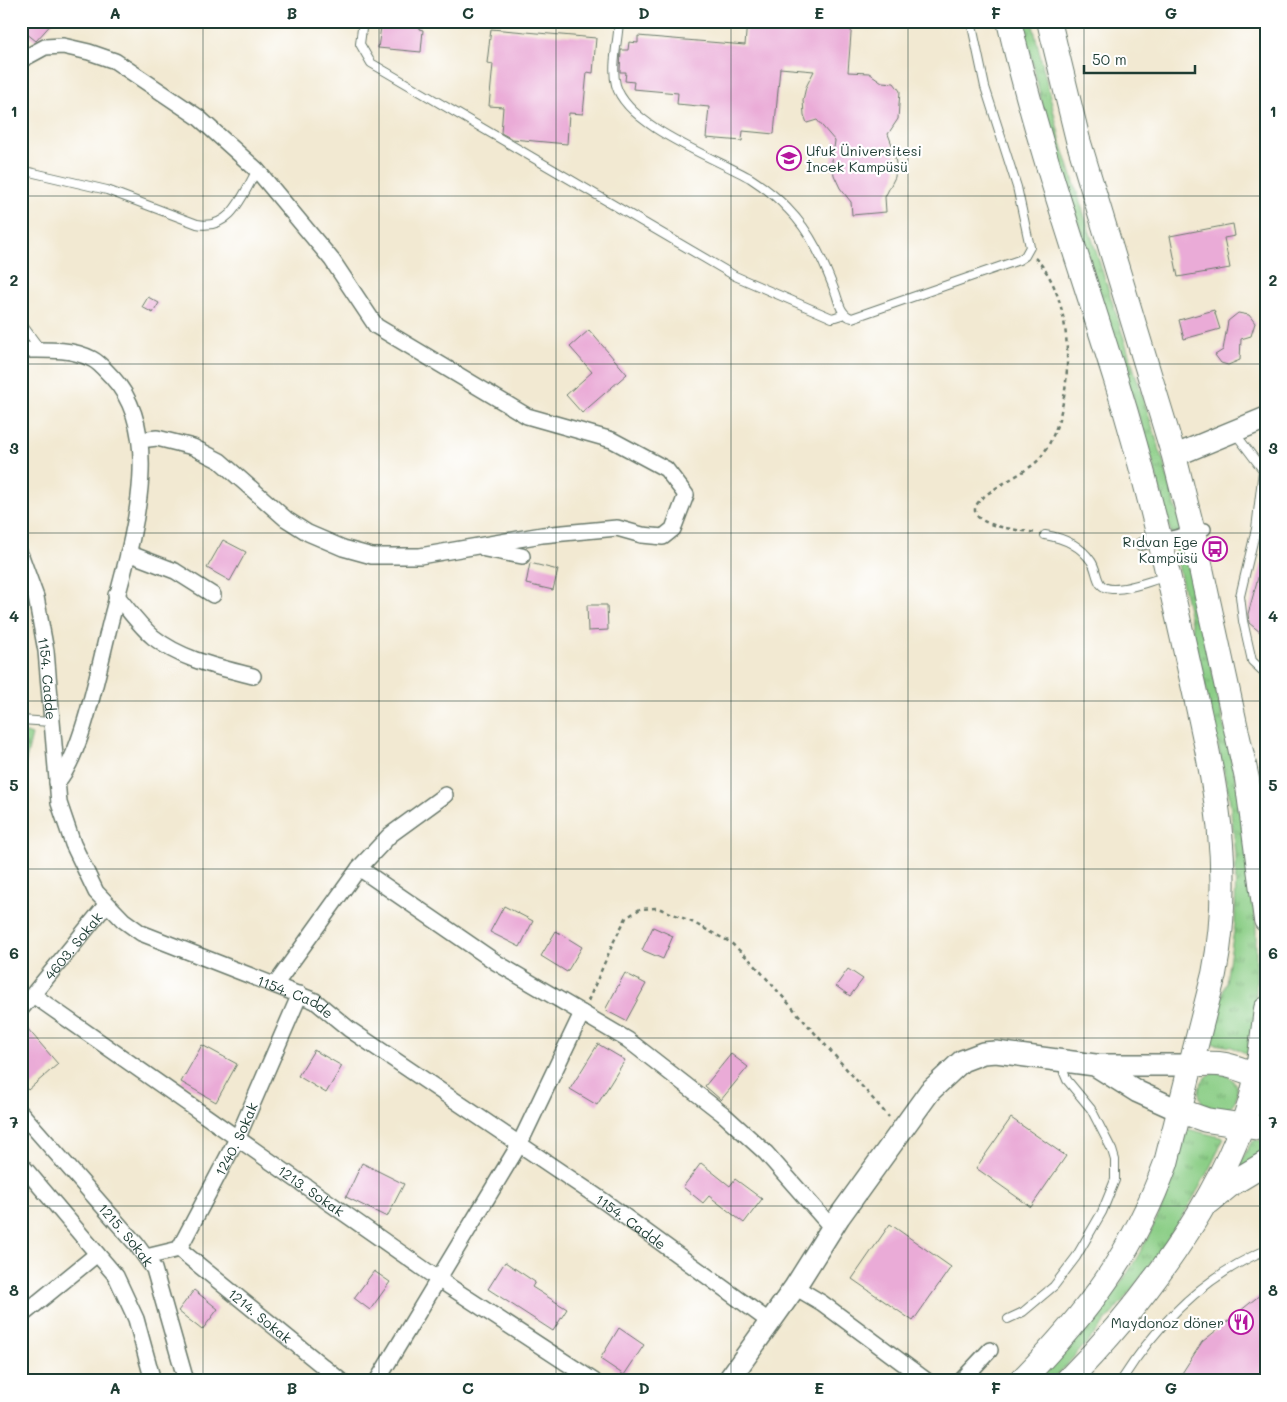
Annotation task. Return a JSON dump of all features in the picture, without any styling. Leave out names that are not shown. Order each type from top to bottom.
[{"type":"main road","points":[[1009,21],[1028,100],[1116,381],[1150,542],[1168,576],[1214,779],[1224,861],[1224,901],[1220,944],[1166,1163],[1149,1205],[1128,1248],[1111,1276],[1088,1306],[1021,1381]]},
{"type":"main road","points":[[1048,21],[1100,218],[1199,531],[1247,779],[1266,920]]},
{"type":"main road","points":[[1174,456],[1264,421]]},
{"type":"main road","points":[[1067,1381],[1082,1372],[1135,1304],[1204,1206],[1243,1124],[1261,1077],[1266,1009]]},
{"type":"main road","points":[[728,1381],[795,1287],[832,1228],[901,1130],[942,1078],[954,1067],[972,1057],[996,1052],[1095,1065],[1190,1065],[1212,1062],[1230,1064],[1261,1077]]},
{"type":"main road","points":[[1095,1065],[1138,1092],[1178,1110],[1206,1120],[1266,1128]]},
{"type":"main road","points":[[1204,1206],[1231,1184],[1266,1163]]},
{"type":"street","points":[[21,60],[45,47],[63,46],[115,61],[198,116],[257,170],[332,260],[376,326],[527,416],[612,440],[666,469],[686,495],[673,529],[662,537],[642,535],[617,528],[542,535],[420,556],[372,556],[343,548],[308,533],[286,519],[220,461],[192,447],[171,441],[157,438],[140,440]]},
{"type":"street","points":[[21,350],[67,352],[93,359],[121,387],[132,406],[140,440],[140,480],[128,553],[89,706],[73,754],[64,775],[57,782]]},
{"type":"street","points":[[1150,542],[1199,531]]},
{"type":"street","points":[[466,548],[522,556]]},
{"type":"street","points":[[128,553],[175,570],[213,595]]},
{"type":"street","name":"1154. Cadde","points":[[21,556],[36,598],[46,651],[59,803],[72,844],[96,892],[106,905],[141,933],[315,1001],[349,1029],[518,1146],[605,1202],[770,1322]]},
{"type":"street","points":[[116,596],[151,635],[172,651],[206,664],[253,676]]},
{"type":"street","points":[[275,985],[359,868],[390,835],[445,794]]},
{"type":"street","points":[[359,868],[474,948],[628,1040],[722,1114],[766,1153],[832,1228]]},
{"type":"street","name":"4603. Sokak","points":[[21,1009],[106,905]]},
{"type":"street","name":"1240. Sokak","points":[[179,1249],[238,1137],[300,994]]},
{"type":"street","name":"1213. Sokak","points":[[33,995],[438,1278],[594,1381]]},
{"type":"street","points":[[377,1381],[518,1146],[582,1013]]},
{"type":"street","name":"1215. Sokak","points":[[21,1113],[146,1257],[158,1278],[186,1381]]},
{"type":"street","points":[[21,1164],[116,1276],[136,1319],[153,1381]]},
{"type":"street","points":[[146,1257],[179,1249]]},
{"type":"street","name":"1214. Sokak","points":[[179,1249],[341,1381]]},
{"type":"street","points":[[21,1316],[97,1254]]},
{"type":"street","points":[[795,1287],[822,1303],[927,1381]]},
{"type":"street","points":[[961,1381],[990,1350]]},
{"type":"lane","points":[[363,21],[360,44],[371,63],[735,276],[832,318],[845,314],[856,318],[1019,260],[1028,252],[1030,243],[1017,188],[985,87],[971,21]]},
{"type":"lane","points":[[619,21],[614,79],[623,100],[637,115],[653,126],[764,188],[789,210],[820,252],[845,314]]},
{"type":"lane","points":[[21,170],[107,190],[203,226],[215,224],[226,218],[257,170]]},
{"type":"lane","points":[[21,323],[41,350]]},
{"type":"lane","points":[[1234,432],[1263,470],[1256,530],[1240,596],[1243,621],[1252,661],[1266,674]]},
{"type":"lane","points":[[1045,535],[1062,539],[1079,548],[1093,563],[1097,581],[1105,587],[1116,589],[1168,576]]},
{"type":"lane","points":[[21,720],[51,722]]},
{"type":"lane","points":[[1008,1319],[1023,1312],[1054,1286],[1076,1257],[1102,1212],[1115,1180],[1116,1171],[1112,1150],[1091,1109],[1067,1080],[1064,1073],[1065,1061]]},
{"type":"lane","points":[[1122,1381],[1162,1325],[1196,1293],[1223,1271],[1266,1250]]},
{"type":"path","points":[[1028,252],[1036,258],[1047,273],[1063,315],[1068,349],[1062,402],[1050,438],[1042,456],[1033,468],[979,498],[974,508],[977,517],[984,523],[1045,535]]},
{"type":"path","points":[[582,1013],[626,918],[640,908],[658,908],[688,920],[730,942],[752,962],[901,1130]]},
{"type":"green space","points":[[1023,21],[1032,21],[1061,142],[1163,460],[1183,534],[1237,787],[1256,924],[1256,1003],[1250,1055],[1232,1047],[1208,1043],[1226,982],[1235,924],[1236,854],[1229,795],[1172,537],[1152,459],[1046,121]]},
{"type":"green space","points":[[21,731],[32,735],[24,769],[27,855],[21,863]]},
{"type":"green space","points":[[1218,1073],[1231,1079],[1237,1092],[1231,1105],[1218,1111],[1205,1105],[1199,1092],[1205,1079]]},
{"type":"green space","points":[[1188,1129],[1224,1138],[1190,1204],[1148,1267],[1102,1326],[1051,1381],[1038,1381],[1076,1341],[1125,1278],[1163,1205]]},
{"type":"green space","points":[[1255,1140],[1266,1141],[1266,1157],[1233,1176],[1251,1143]]},
{"type":"building","points":[[21,21],[54,21],[36,41],[21,29]]},
{"type":"building","points":[[384,21],[420,21],[419,29],[423,30],[421,52],[378,48],[381,26],[383,26]]},
{"type":"building","points":[[747,21],[852,21],[848,72],[869,73],[882,82],[894,83],[900,91],[898,119],[888,134],[894,150],[896,164],[895,177],[885,197],[886,212],[852,215],[851,202],[840,188],[834,175],[832,161],[835,141],[817,120],[807,123],[804,115],[803,100],[806,87],[814,71],[780,68],[774,134],[743,131],[742,141],[706,138],[709,107],[677,104],[678,93],[633,89],[634,82],[625,81],[626,72],[620,72],[621,50],[628,50],[629,42],[638,43],[638,36],[745,45]]},
{"type":"building","points":[[491,29],[596,38],[593,73],[587,72],[583,114],[569,113],[567,144],[512,139],[501,133],[503,107],[489,106],[493,64],[487,63]]},
{"type":"building","points":[[1233,224],[1235,236],[1224,238],[1230,268],[1178,277],[1170,236]]},
{"type":"building","points":[[148,297],[159,303],[153,313],[142,307]]},
{"type":"building","points":[[1214,310],[1220,329],[1184,339],[1179,320]]},
{"type":"building","points":[[1238,313],[1249,315],[1255,323],[1251,336],[1241,339],[1240,360],[1228,365],[1221,363],[1215,355],[1223,350],[1228,321]]},
{"type":"building","points":[[589,330],[627,374],[582,413],[566,395],[592,372],[570,347]]},
{"type":"building","points":[[223,540],[246,552],[230,581],[207,568]]},
{"type":"building","points":[[530,563],[558,570],[553,590],[526,584]]},
{"type":"building","points":[[1262,563],[1266,563],[1266,637],[1249,623],[1248,614]]},
{"type":"building","points":[[587,605],[607,605],[608,630],[588,631]]},
{"type":"building","points":[[504,906],[533,921],[520,947],[490,932]]},
{"type":"building","points":[[653,927],[673,936],[663,959],[642,950]]},
{"type":"building","points":[[556,931],[582,947],[567,972],[541,956]]},
{"type":"building","points":[[848,969],[863,979],[850,996],[836,986]]},
{"type":"building","points":[[625,973],[646,984],[626,1021],[605,1010]]},
{"type":"building","points":[[21,1021],[58,1064],[28,1090],[21,1083]]},
{"type":"building","points":[[598,1044],[625,1060],[597,1105],[570,1089]]},
{"type":"building","points":[[202,1045],[237,1064],[216,1102],[181,1082]]},
{"type":"building","points":[[314,1050],[342,1066],[326,1093],[298,1076]]},
{"type":"building","points":[[731,1054],[748,1067],[721,1100],[705,1086]]},
{"type":"building","points":[[1011,1118],[1066,1156],[1031,1207],[976,1168]]},
{"type":"building","points":[[362,1163],[404,1184],[387,1217],[346,1197]]},
{"type":"building","points":[[701,1163],[730,1186],[735,1179],[762,1199],[744,1223],[709,1196],[703,1203],[683,1187]]},
{"type":"building","points":[[890,1224],[951,1267],[913,1321],[852,1279]]},
{"type":"building","points":[[505,1262],[535,1282],[532,1287],[567,1309],[553,1331],[488,1289]]},
{"type":"building","points":[[374,1271],[390,1282],[370,1310],[354,1298]]},
{"type":"building","points":[[194,1290],[218,1309],[202,1330],[178,1311]]},
{"type":"building","points":[[1266,1290],[1266,1381],[1177,1381],[1202,1342]]},
{"type":"building","points":[[619,1328],[644,1345],[624,1375],[600,1359]]},
{"type":"place","name":"Ufuk Üniversitesi İncek Kampüsü","points":[[789,158]]},
{"type":"place","name":"Rıdvan Ege Kampüsü","points":[[1215,549]]},
{"type":"place","name":"Maydonoz döner","points":[[1241,1322]]}]
